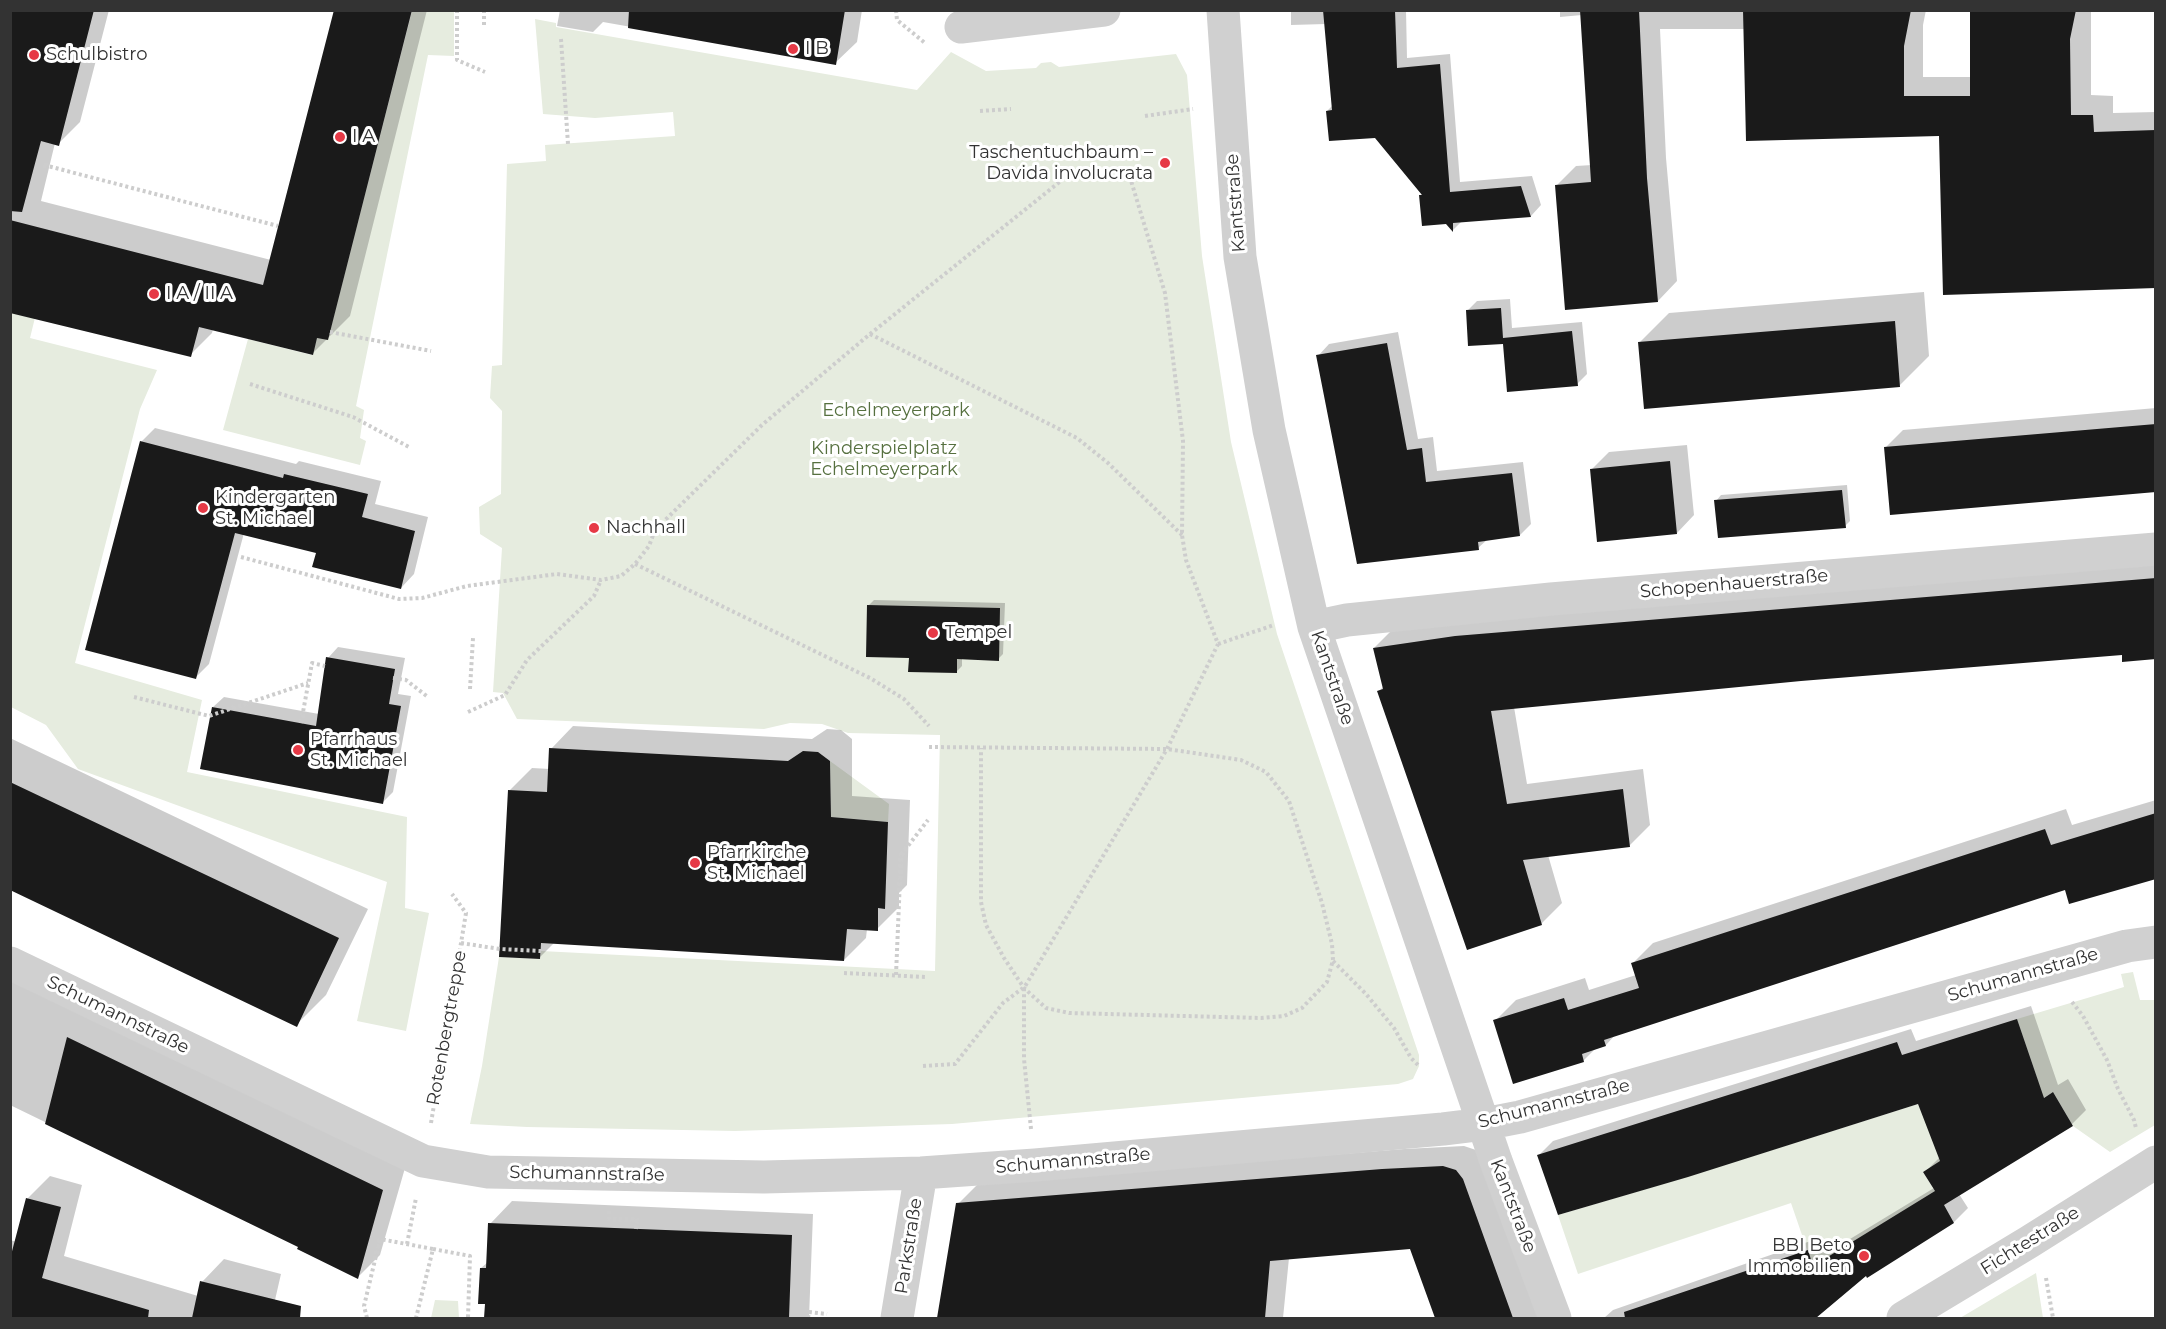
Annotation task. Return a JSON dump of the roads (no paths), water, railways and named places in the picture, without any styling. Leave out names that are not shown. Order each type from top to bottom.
[{"type":"street","points":[[961,27],[1104,10]]},
{"type":"street","name":"Kantstraße","points":[[1223,10],[1240,257],[1269,429],[1314,627],[1496,1161],[1555,1318]]},
{"type":"street","name":"Schopenhauerstraße","points":[[1314,627],[1347,620],[1551,599],[2156,549]]},
{"type":"street","name":"Schumannstraße","points":[[10,963],[423,1161],[500,1173],[764,1177],[921,1173],[1315,1141],[1484,1124],[1520,1117],[2127,946],[2156,942]]},
{"type":"street","name":"Fichtestraße","points":[[1903,1318],[2156,1162]]},
{"type":"street","name":"Parkstraße","points":[[897,1318],[921,1173]]},
{"type":"place","name":"I B","points":[[793,49]]},
{"type":"place","name":"Schulbistro","points":[[34,55]]},
{"type":"place","name":"I A","points":[[340,137]]},
{"type":"place","name":"Taschentuchbaum – Davida involucrata","points":[[1165,163]]},
{"type":"place","name":"I A / II A","points":[[154,294]]},
{"type":"place","name":"Kindergarten St. Michael","points":[[203,508]]},
{"type":"place","name":"Nachhall","points":[[594,528]]},
{"type":"place","name":"Tempel","points":[[933,633]]},
{"type":"place","name":"Pfarrhaus St. Michael","points":[[298,750]]},
{"type":"place","name":"Pfarrkirche St. Michael","points":[[695,863]]},
{"type":"place","name":"BBI Beto Immobilien","points":[[1864,1256]]},
{"type":"park label","name":"Echelmeyerpark","points":[[896,411]]},
{"type":"park label","name":"Kinderspielplatz Echelmeyerpark","points":[[884,459]]}]
